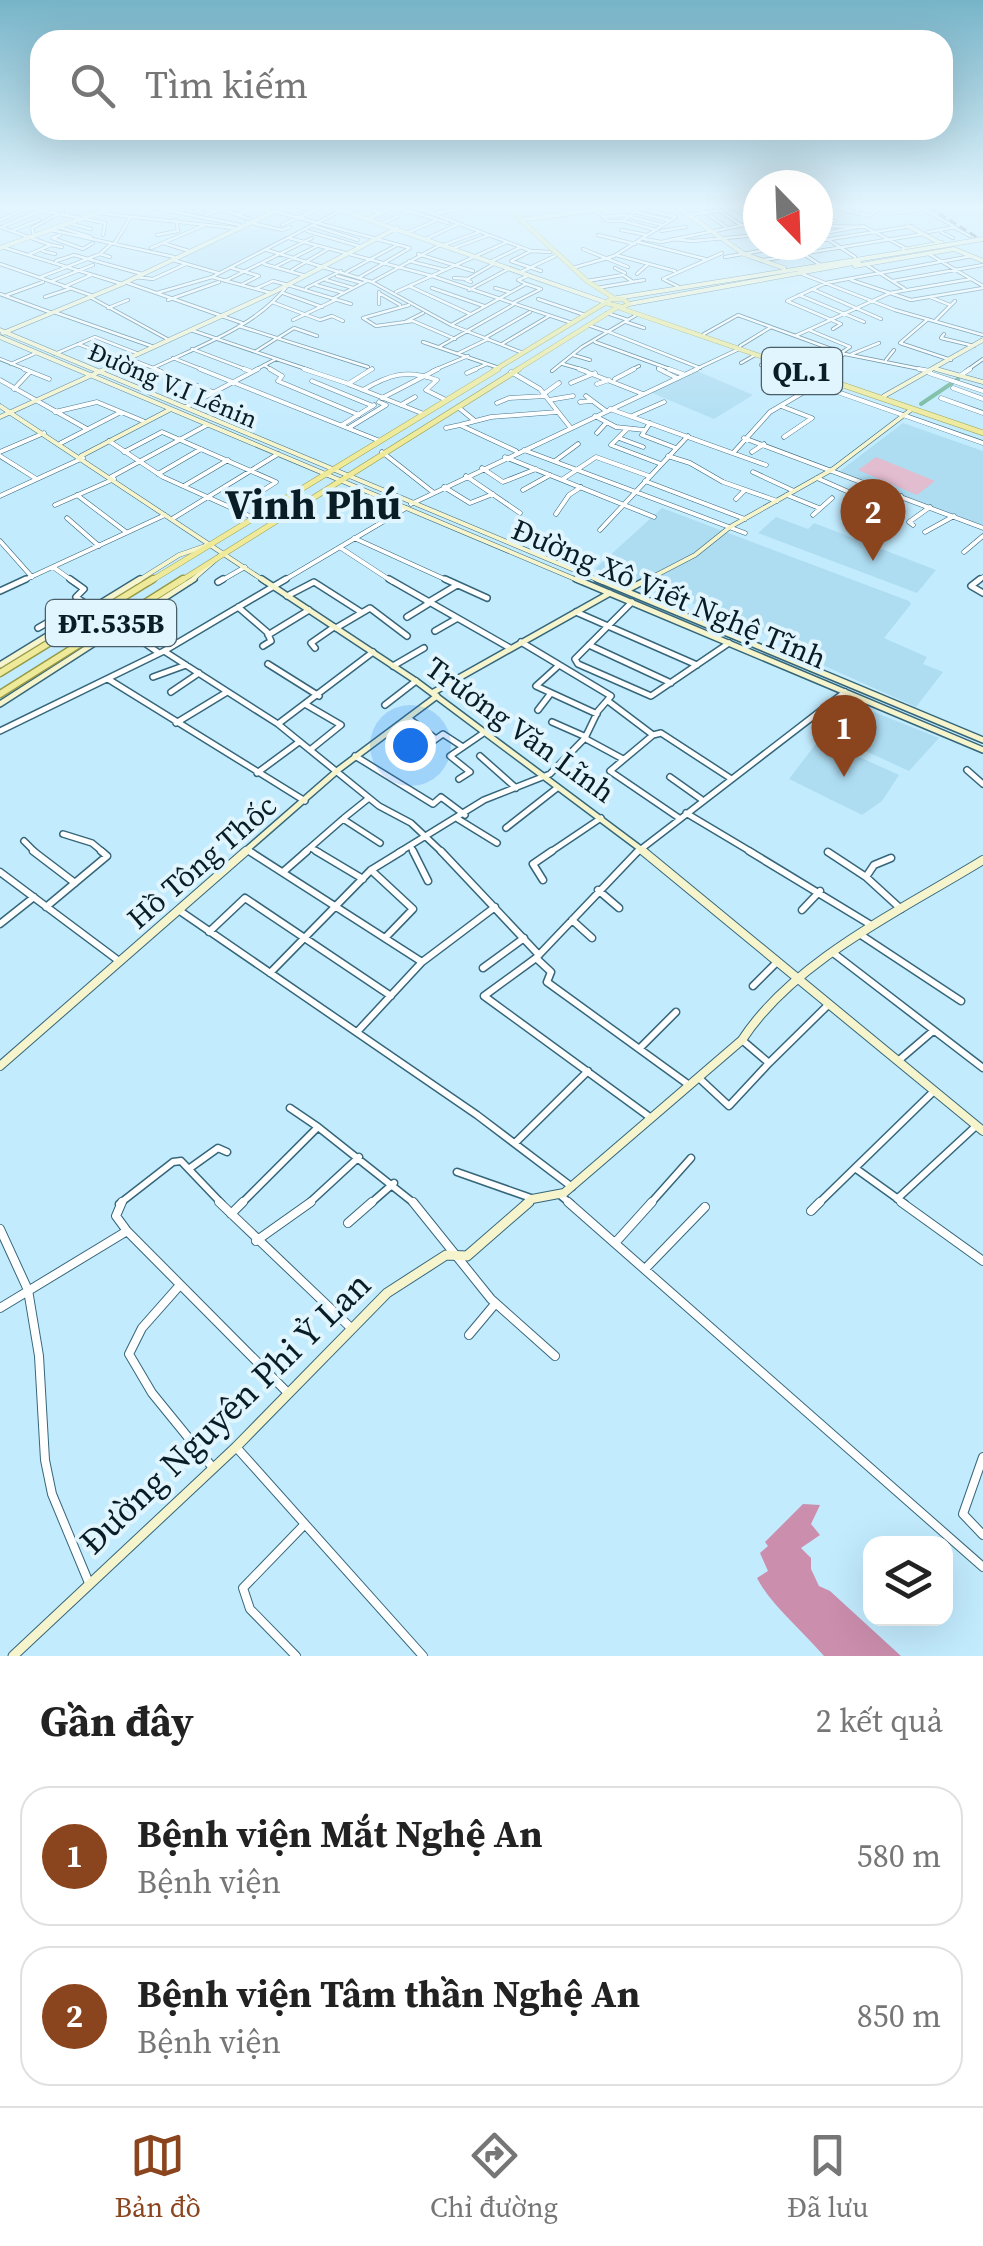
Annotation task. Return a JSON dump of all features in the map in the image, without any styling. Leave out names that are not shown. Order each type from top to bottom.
[{"type":"main road","name":"QL.1","points":[[589,284],[610,301],[641,313],[983,432]]},
{"type":"main road","name":"QL.1","points":[[592,284],[610,301],[623,306]]},
{"type":"main road","points":[[210,544],[610,301]]},
{"type":"main road","points":[[222,552],[623,306]]},
{"type":"main road","name":"QL.1","points":[[740,348],[770,358]]},
{"type":"main road","name":"QL.1","points":[[814,373],[882,397]]},
{"type":"main road","points":[[355,456],[357,463],[368,462]]},
{"type":"main road","points":[[305,487],[317,486],[318,493]]},
{"type":"main road","name":"ĐT.535B","points":[[0,674],[210,544]]},
{"type":"main road","name":"ĐT.535B","points":[[0,694],[222,552]]},
{"type":"street","points":[[2,295],[40,284]]},
{"type":"street","points":[[55,284],[92,297],[169,340]]},
{"type":"street","points":[[45,298],[73,284]]},
{"type":"street","points":[[1,333],[121,284]]},
{"type":"street","points":[[129,284],[370,368],[349,384]]},
{"type":"street","points":[[157,292],[185,284]]},
{"type":"street","points":[[168,300],[214,284]]},
{"type":"street","points":[[255,289],[265,284]]},
{"type":"street","points":[[303,289],[312,284]]},
{"type":"street","points":[[314,284],[344,293]]},
{"type":"street","points":[[339,284],[353,288]]},
{"type":"street","points":[[293,320],[361,284]]},
{"type":"street","points":[[377,284],[451,325],[535,357]]},
{"type":"street","points":[[394,292],[413,284]]},
{"type":"street","points":[[422,293],[439,284]]},
{"type":"street","points":[[451,284],[572,324]]},
{"type":"street","points":[[469,290],[480,284]]},
{"type":"street","points":[[451,325],[525,284]]},
{"type":"street","points":[[439,347],[541,289],[527,284]]},
{"type":"street","points":[[559,284],[610,301],[695,284]]},
{"type":"street","points":[[597,288],[619,284]]},
{"type":"street","points":[[621,284],[636,294]]},
{"type":"street","points":[[673,284],[679,287]]},
{"type":"street","points":[[623,306],[744,284]]},
{"type":"street","points":[[823,284],[787,302],[841,324],[833,329]]},
{"type":"street","points":[[830,284],[983,338],[882,397]]},
{"type":"street","points":[[863,284],[912,300],[983,287]]},
{"type":"street","points":[[898,284],[908,290]]},
{"type":"street","points":[[795,336],[890,294],[941,284]]},
{"type":"street","points":[[240,285],[271,294]]},
{"type":"street","points":[[153,368],[241,324],[288,285]]},
{"type":"street","points":[[0,417],[288,285],[351,304]]},
{"type":"street","points":[[409,286],[470,314]]},
{"type":"street","points":[[378,293],[385,288]]},
{"type":"street","points":[[432,288],[484,306]]},
{"type":"street","points":[[496,288],[510,292]]},
{"type":"street","points":[[812,289],[881,319]]},
{"type":"street","points":[[283,293],[322,306]]},
{"type":"street","points":[[378,293],[379,304]]},
{"type":"street","points":[[378,293],[400,305]]},
{"type":"street","points":[[2,295],[154,347]]},
{"type":"street","points":[[799,296],[864,322]]},
{"type":"street","points":[[930,298],[950,305]]},
{"type":"street","points":[[538,299],[585,315]]},
{"type":"street","points":[[108,308],[128,300]]},
{"type":"street","points":[[384,311],[410,301]]},
{"type":"street","points":[[935,321],[955,301]]},
{"type":"street","points":[[272,302],[320,320],[332,316],[343,321]]},
{"type":"street","points":[[405,322],[425,314],[406,304],[363,319],[375,326],[413,321],[431,314]]},
{"type":"street","points":[[282,317],[296,311]]},
{"type":"street","points":[[459,354],[532,311]]},
{"type":"street","points":[[606,313],[644,328]]},
{"type":"street","points":[[552,372],[641,313]]},
{"type":"street","points":[[379,314],[394,324]]},
{"type":"street","points":[[703,335],[738,315],[845,354],[983,382]]},
{"type":"street","points":[[502,344],[548,316]]},
{"type":"street","points":[[928,319],[900,343],[951,360]]},
{"type":"street","points":[[413,321],[455,338]]},
{"type":"street","points":[[587,325],[700,368]]},
{"type":"street","points":[[0,731],[162,652],[434,492],[700,368],[772,327]]},
{"type":"street","points":[[256,352],[294,328],[317,336]]},
{"type":"street","points":[[191,330],[349,384],[436,419]]},
{"type":"street","points":[[809,330],[850,348],[845,354]]},
{"type":"street","name":"Đường V.I Lênin","points":[[1,333],[36,353],[168,409],[329,472]]},
{"type":"street","name":"Đường V.I Lênin","points":[[1,333],[329,472]]},
{"type":"street","points":[[944,334],[940,338],[974,346]]},
{"type":"street","points":[[55,354],[96,337],[140,354]]},
{"type":"street","points":[[423,342],[499,368]]},
{"type":"street","points":[[592,342],[685,375]]},
{"type":"street","points":[[814,373],[845,354],[879,343]]},
{"type":"street","points":[[78,344],[123,362]]},
{"type":"street","points":[[192,349],[251,372]]},
{"type":"street","points":[[886,360],[894,350]]},
{"type":"street","points":[[11,364],[36,353]]},
{"type":"street","points":[[741,363],[754,354]]},
{"type":"street","points":[[573,355],[590,360]]},
{"type":"street","points":[[350,428],[423,374],[468,356]]},
{"type":"street","points":[[130,358],[213,392]]},
{"type":"street","points":[[173,358],[380,441]]},
{"type":"street","points":[[177,412],[276,359]]},
{"type":"street","points":[[961,376],[983,359]]},
{"type":"street","points":[[0,360],[49,379]]},
{"type":"street","points":[[467,374],[487,364]]},
{"type":"street","points":[[563,364],[613,379],[643,394]]},
{"type":"street","points":[[264,365],[282,376],[277,380],[358,415]]},
{"type":"street","points":[[761,365],[983,444]]},
{"type":"street","points":[[597,384],[638,366]]},
{"type":"street","points":[[974,366],[983,368]]},
{"type":"street","points":[[572,383],[602,368]]},
{"type":"street","points":[[658,368],[678,378]]},
{"type":"street","points":[[363,390],[396,371],[423,374],[438,381],[426,390],[446,400]]},
{"type":"street","points":[[931,371],[983,391]]},
{"type":"street","points":[[510,372],[547,396],[570,427]]},
{"type":"street","points":[[14,389],[29,373]]},
{"type":"street","points":[[295,388],[324,376]]},
{"type":"street","points":[[0,380],[87,430]]},
{"type":"street","points":[[734,452],[780,406],[826,380]]},
{"type":"street","points":[[312,381],[372,406]]},
{"type":"street","points":[[956,382],[941,398],[983,412]]},
{"type":"street","points":[[547,396],[557,385],[563,398]]},
{"type":"street","points":[[953,388],[983,399]]},
{"type":"street","points":[[498,403],[509,398],[573,396]]},
{"type":"street","points":[[586,396],[608,410],[766,465]]},
{"type":"street","points":[[335,405],[352,397]]},
{"type":"street","points":[[400,405],[414,397]]},
{"type":"street","points":[[580,402],[591,400]]},
{"type":"street","points":[[342,425],[385,401]]},
{"type":"street","points":[[57,412],[94,402],[143,421]]},
{"type":"street","points":[[632,416],[664,402]]},
{"type":"street","points":[[584,408],[596,405]]},
{"type":"street","name":"Trương Văn Lĩnh","points":[[0,406],[416,681],[601,817],[798,974],[980,1128]]},
{"type":"street","points":[[456,406],[475,420]]},
{"type":"street","points":[[780,406],[812,418],[784,437]]},
{"type":"street","name":"Hồ Tông Thốc","points":[[0,1066],[338,770],[435,695],[610,593],[637,588],[700,552],[730,526],[818,478],[914,408]]},
{"type":"street","points":[[81,456],[168,409]]},
{"type":"street","points":[[0,496],[168,409]]},
{"type":"street","points":[[61,443],[120,412]]},
{"type":"street","points":[[446,428],[475,420],[557,412]]},
{"type":"street","points":[[595,416],[606,423],[644,430]]},
{"type":"street","points":[[597,433],[606,423]]},
{"type":"street","points":[[650,423],[644,436],[676,448]]},
{"type":"street","points":[[54,505],[207,425]]},
{"type":"street","points":[[460,425],[744,533]]},
{"type":"street","points":[[627,429],[611,445],[661,464]]},
{"type":"street","points":[[124,452],[160,432],[276,483],[234,509]]},
{"type":"street","points":[[37,480],[0,454],[44,433]]},
{"type":"street","points":[[600,530],[688,436]]},
{"type":"street","points":[[620,438],[643,447]]},
{"type":"street","points":[[744,438],[833,468],[983,528]]},
{"type":"street","points":[[109,441],[158,474],[254,518]]},
{"type":"street","points":[[555,460],[578,444]]},
{"type":"street","points":[[752,452],[764,444]]},
{"type":"street","points":[[158,474],[202,449]]},
{"type":"street","points":[[778,458],[781,450]]},
{"type":"street","points":[[382,452],[434,492]]},
{"type":"street","points":[[0,591],[208,497],[278,454]]},
{"type":"street","points":[[563,480],[597,456],[650,476]]},
{"type":"street","points":[[668,456],[777,501]]},
{"type":"street","points":[[505,457],[654,517]]},
{"type":"street","points":[[184,486],[228,460]]},
{"type":"street","points":[[482,468],[504,482],[536,469]]},
{"type":"street","name":"Đường Xô Viết Nghệ Tĩnh","points":[[329,472],[983,750]]},
{"type":"street","points":[[753,472],[794,491]]},
{"type":"street","points":[[523,490],[550,474]]},
{"type":"street","points":[[466,476],[520,512]]},
{"type":"street","points":[[818,478],[885,508],[901,496]]},
{"type":"street","points":[[645,481],[745,519]]},
{"type":"street","points":[[556,514],[581,487]]},
{"type":"street","points":[[444,488],[471,503],[493,494]]},
{"type":"street","points":[[736,499],[745,490]]},
{"type":"street","points":[[77,495],[126,532]]},
{"type":"street","points":[[787,495],[819,508]]},
{"type":"street","points":[[813,516],[832,498]]},
{"type":"street","name":"Đường Xô Viết Nghệ Tĩnh","points":[[408,506],[624,590],[983,740]]},
{"type":"street","points":[[913,525],[909,522],[930,507]]},
{"type":"street","points":[[925,532],[943,526],[954,516]]},
{"type":"street","points":[[67,518],[99,546]]},
{"type":"street","points":[[964,552],[983,536]]},
{"type":"street","points":[[354,538],[486,598]]},
{"type":"street","points":[[0,541],[32,577]]},
{"type":"street","points":[[0,665],[183,553],[210,544]]},
{"type":"street","points":[[340,547],[428,604],[510,648]]},
{"type":"street","points":[[0,704],[208,570],[222,552]]},
{"type":"street","points":[[53,567],[84,589],[76,597],[92,608]]},
{"type":"street","points":[[218,582],[244,567]]},
{"type":"street","points":[[983,577],[971,587],[983,594]]},
{"type":"street","points":[[286,596],[314,582],[361,612]]},
{"type":"street","points":[[406,617],[457,585]]},
{"type":"street","points":[[38,628],[83,602]]},
{"type":"street","points":[[632,602],[575,659],[578,664],[651,696],[729,643]]},
{"type":"street","points":[[238,607],[268,635],[271,642],[263,646]]},
{"type":"street","points":[[316,648],[312,644],[335,627],[373,609],[407,636]]},
{"type":"street","points":[[268,635],[309,610]]},
{"type":"street","points":[[576,612],[696,665]]},
{"type":"street","points":[[435,631],[456,619]]},
{"type":"street","points":[[120,626],[278,724],[369,798],[428,838],[524,938],[551,972],[546,981],[607,1029],[692,1087]]},
{"type":"street","points":[[270,973],[371,870],[484,800],[552,772],[586,738],[610,695],[557,667],[521,642]]},
{"type":"street","points":[[588,645],[671,682]]},
{"type":"street","points":[[394,666],[424,648]]},
{"type":"street","points":[[762,657],[768,650]]},
{"type":"street","points":[[278,724],[373,652]]},
{"type":"street","points":[[152,677],[186,664]]},
{"type":"street","points":[[268,664],[319,696]]},
{"type":"street","points":[[557,667],[536,685],[597,714]]},
{"type":"street","points":[[171,692],[200,673]]},
{"type":"street","points":[[108,678],[305,801]]},
{"type":"street","points":[[385,705],[416,681]]},
{"type":"street","points":[[654,1119],[484,998],[538,956],[641,848],[851,685]]},
{"type":"street","points":[[176,723],[227,692]]},
{"type":"street","points":[[538,710],[551,692]]},
{"type":"street","points":[[608,701],[653,735]]},
{"type":"street","points":[[305,704],[341,726],[310,750]]},
{"type":"street","points":[[408,718],[436,739]]},
{"type":"street","points":[[552,722],[622,759]]},
{"type":"street","points":[[459,779],[470,772],[450,756],[485,732]]},
{"type":"street","points":[[419,751],[445,734],[463,747]]},
{"type":"street","points":[[678,818],[611,772],[622,759],[653,735],[661,734],[730,778]]},
{"type":"street","points":[[257,773],[300,741]]},
{"type":"street","points":[[355,756],[432,804],[441,798],[465,815]]},
{"type":"street","points":[[480,756],[516,788]]},
{"type":"street","points":[[967,770],[983,784]]},
{"type":"street","points":[[670,777],[702,800]]},
{"type":"street","points":[[506,828],[557,788]]},
{"type":"street","points":[[283,872],[369,798]]},
{"type":"street","points":[[686,813],[874,927]]},
{"type":"street","points":[[543,880],[532,864],[601,817]]},
{"type":"street","points":[[344,818],[380,842]]},
{"type":"street","points":[[458,819],[497,843]]},
{"type":"street","points":[[46,907],[108,854],[92,843],[63,834]]},
{"type":"street","points":[[24,841],[47,865],[75,883]]},
{"type":"street","points":[[411,847],[428,882]]},
{"type":"street","points":[[312,848],[362,879]]},
{"type":"street","points":[[249,851],[422,962]]},
{"type":"street","points":[[828,852],[866,877],[902,910]]},
{"type":"street","points":[[866,877],[874,865],[891,858]]},
{"type":"street","points":[[457,1172],[534,1199],[560,1195],[692,1087],[742,1040],[762,1010],[798,974],[983,860]]},
{"type":"street","points":[[371,870],[413,909],[385,938]]},
{"type":"street","points":[[0,872],[121,963]]},
{"type":"street","points":[[598,890],[619,908]]},
{"type":"street","points":[[802,910],[820,891]]},
{"type":"street","points":[[0,924],[34,898]]},
{"type":"street","points":[[210,932],[246,898],[390,996]]},
{"type":"street","points":[[356,1033],[422,962],[495,907]]},
{"type":"street","points":[[180,912],[515,1143],[572,1187]]},
{"type":"street","points":[[572,920],[592,938]]},
{"type":"street","points":[[860,935],[962,1001]]},
{"type":"street","points":[[483,968],[524,938]]},
{"type":"street","points":[[832,952],[983,1068]]},
{"type":"street","points":[[753,986],[779,960]]},
{"type":"street","points":[[700,1079],[729,1106],[830,1003]]},
{"type":"street","points":[[640,1048],[676,1012]]},
{"type":"street","points":[[898,1061],[932,1032]]},
{"type":"street","points":[[742,1040],[769,1063]]},
{"type":"street","points":[[515,1143],[588,1071]]},
{"type":"street","points":[[812,1211],[934,1091]]},
{"type":"street","points":[[290,1108],[394,1183],[495,1304],[556,1356]]},
{"type":"street","points":[[232,1214],[318,1127]]},
{"type":"street","points":[[897,1198],[980,1128]]},
{"type":"street","points":[[190,1168],[218,1148],[227,1152]]},
{"type":"street","points":[[256,1241],[277,1221],[285,1220],[316,1196],[359,1157]]},
{"type":"street","points":[[614,1243],[691,1158]]},
{"type":"street","points":[[288,1394],[126,1231],[116,1216],[120,1204],[175,1161],[190,1168],[256,1241],[351,1328]]},
{"type":"street","points":[[855,1168],[983,1261]]},
{"type":"street","points":[[348,1223],[394,1183]]},
{"type":"street","points":[[560,1195],[983,1567]]},
{"type":"street","name":"Đường Nguyên Phi Ỷ Lan","points":[[13,1656],[236,1447],[397,1285],[446,1255],[467,1256],[534,1199]]},
{"type":"street","points":[[645,1269],[705,1207]]},
{"type":"street","points":[[0,1229],[28,1290],[39,1356],[45,1460],[52,1494],[88,1584]]},
{"type":"street","points":[[0,1308],[126,1231]]},
{"type":"street","points":[[180,1285],[143,1324],[130,1349],[130,1359],[156,1399],[213,1468]]},
{"type":"street","points":[[470,1334],[495,1304]]},
{"type":"street","points":[[236,1447],[423,1656]]},
{"type":"street","points":[[983,1458],[964,1514],[983,1535]]},
{"type":"street","points":[[296,1656],[250,1609],[243,1588],[304,1524]]},
{"type":"shaded area","points":[[697,371],[753,395],[714,419],[650,392]]},
{"type":"shaded area","points":[[903,423],[983,451],[983,527],[840,471]]},
{"type":"shaded area","points":[[876,457],[935,481],[917,495],[858,470]]},
{"type":"shaded area","points":[[662,508],[909,601],[911,604],[884,638],[927,657],[923,664],[943,672],[916,707],[796,653],[792,646],[664,591],[650,593],[598,572],[596,568]]},
{"type":"shaded area","points":[[776,517],[808,529],[814,523],[936,570],[917,593],[758,533]]},
{"type":"shaded area","points":[[848,705],[939,738],[909,771],[824,732]]},
{"type":"shaded area","points":[[818,741],[899,775],[882,801],[862,815],[789,779]]},
{"type":"shaded area","points":[[803,1504],[820,1505],[811,1524],[820,1535],[801,1548],[811,1558],[811,1569],[819,1586],[830,1591],[863,1621],[863,1626],[868,1626],[901,1656],[824,1656],[778,1608],[757,1578],[768,1571],[760,1553],[768,1546],[765,1542]]},
{"type":"waterway","points":[[921,404],[958,379]]},
{"type":"place","name":"Bệnh viện Tâm thần Nghệ An","points":[[873,561]]},
{"type":"place","name":"Bệnh viện Mắt Nghệ An","points":[[844,777]]},
{"type":"district","name":"Vinh Phú","points":[[313,504]]}]
